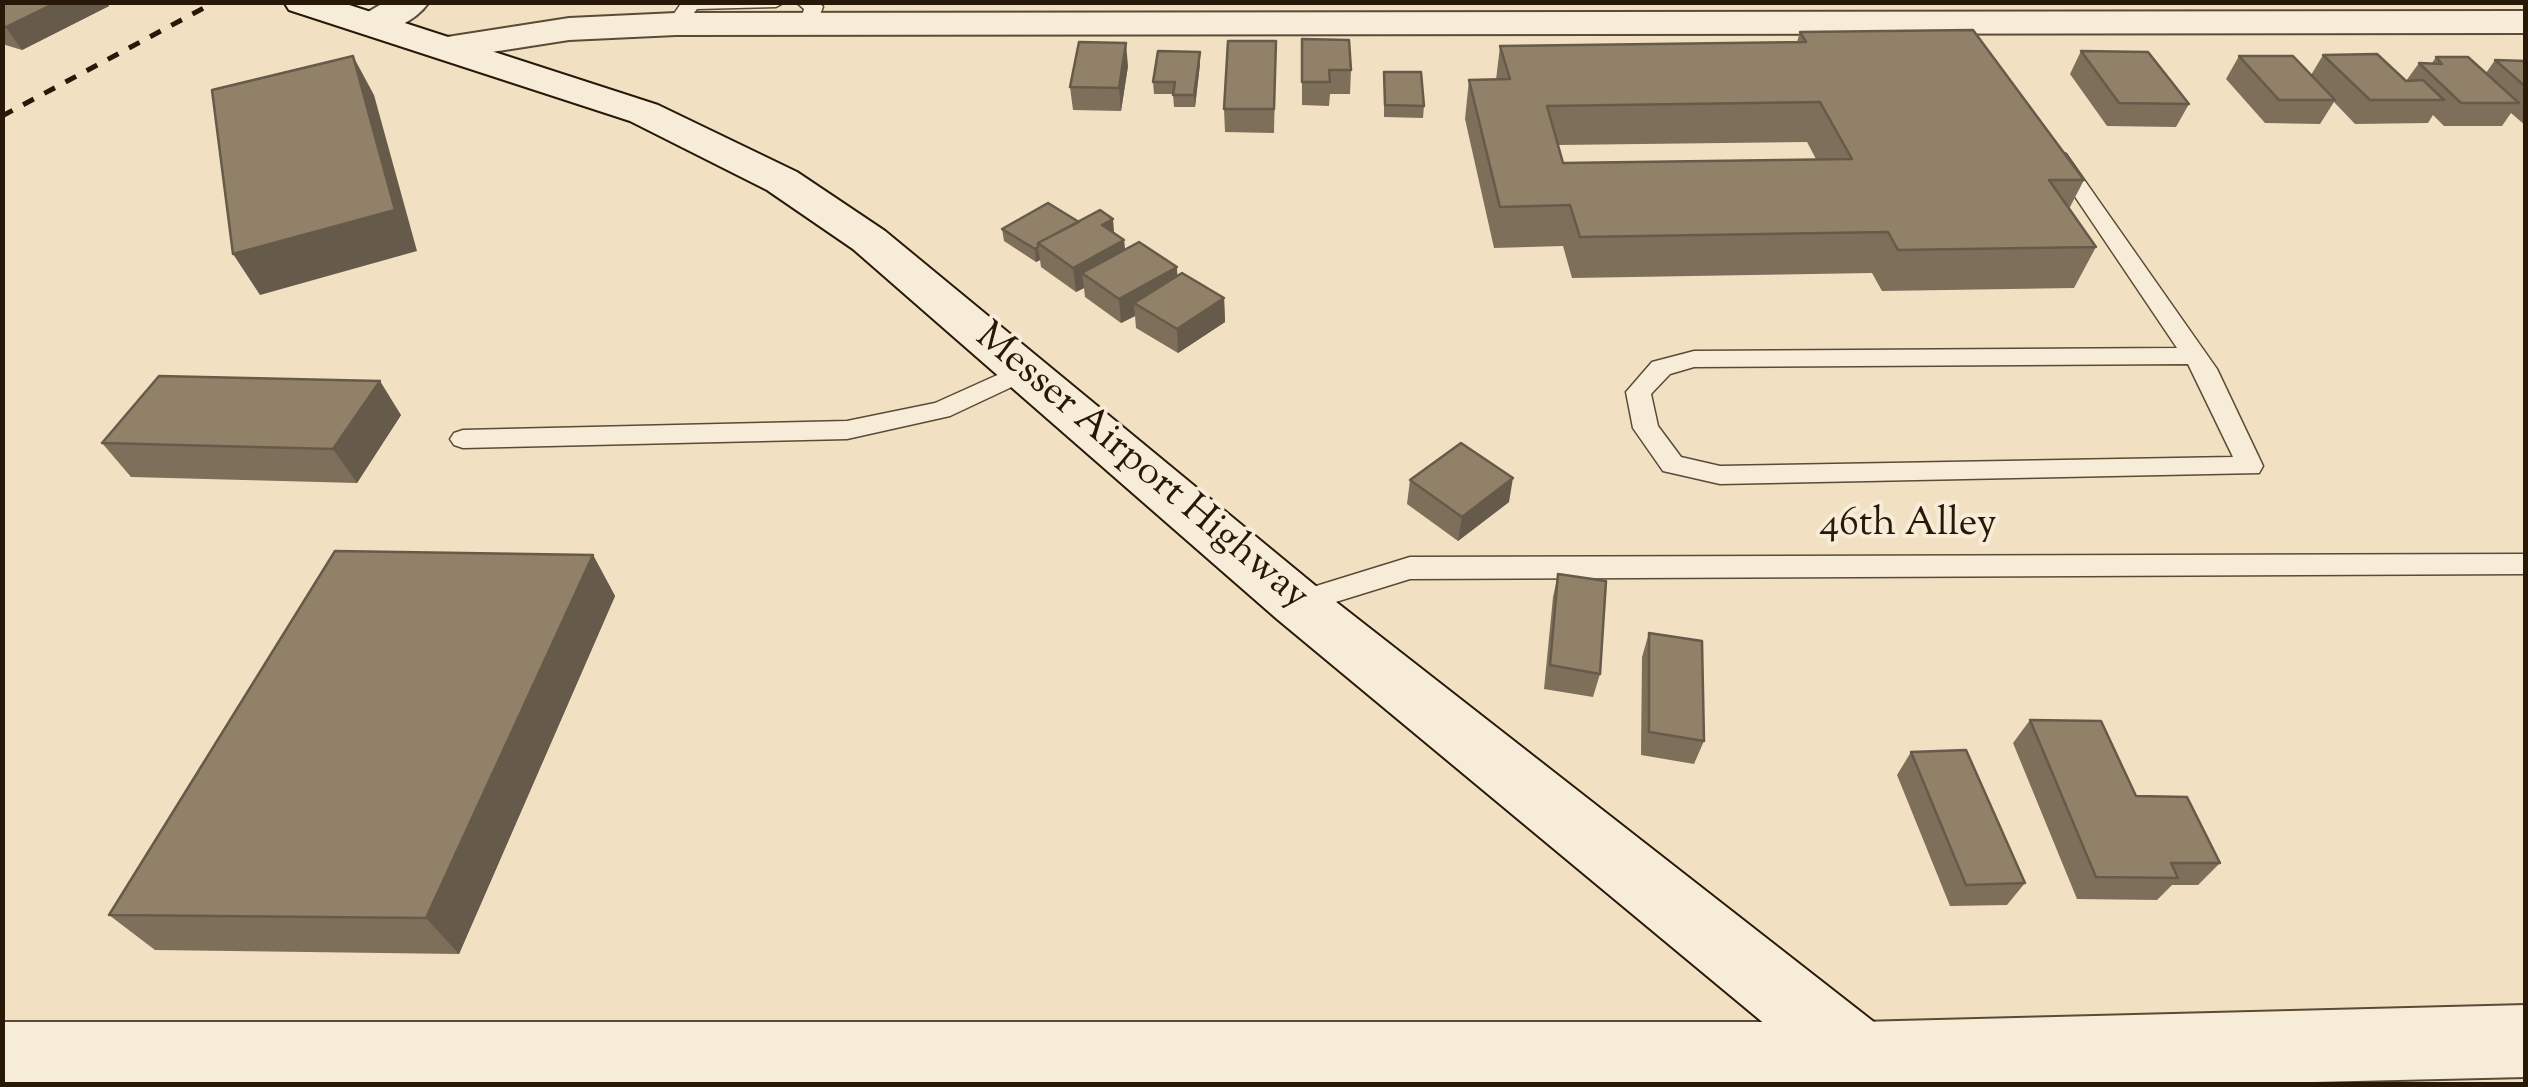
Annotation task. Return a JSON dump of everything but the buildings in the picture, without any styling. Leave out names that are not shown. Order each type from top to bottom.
[{"type":"street","name":"Messer Airport Highway","points":[[302,2],[644,113],[782,180],[869,240],[1297,604],[1876,1071]]},
{"type":"street","points":[[374,24],[412,2]]},
{"type":"street","points":[[447,48],[569,29],[807,13],[1974,35],[2499,15]]},
{"type":"street","points":[[2,1058],[1876,1071],[2526,1041]]},
{"type":"lane","points":[[676,24],[689,6],[696,4],[776,2]]},
{"type":"lane","points":[[2044,135],[2208,375],[2250,466],[1720,475],[1672,464],[1646,428],[1638,392],[1661,368],[1694,358],[2195,356]]},
{"type":"lane","points":[[463,439],[847,430],[941,410],[1024,372]]},
{"type":"lane","name":"46th Alley","points":[[1297,604],[1410,568],[2526,564]]},
{"type":"railway","points":[[2,116],[215,2]]}]
